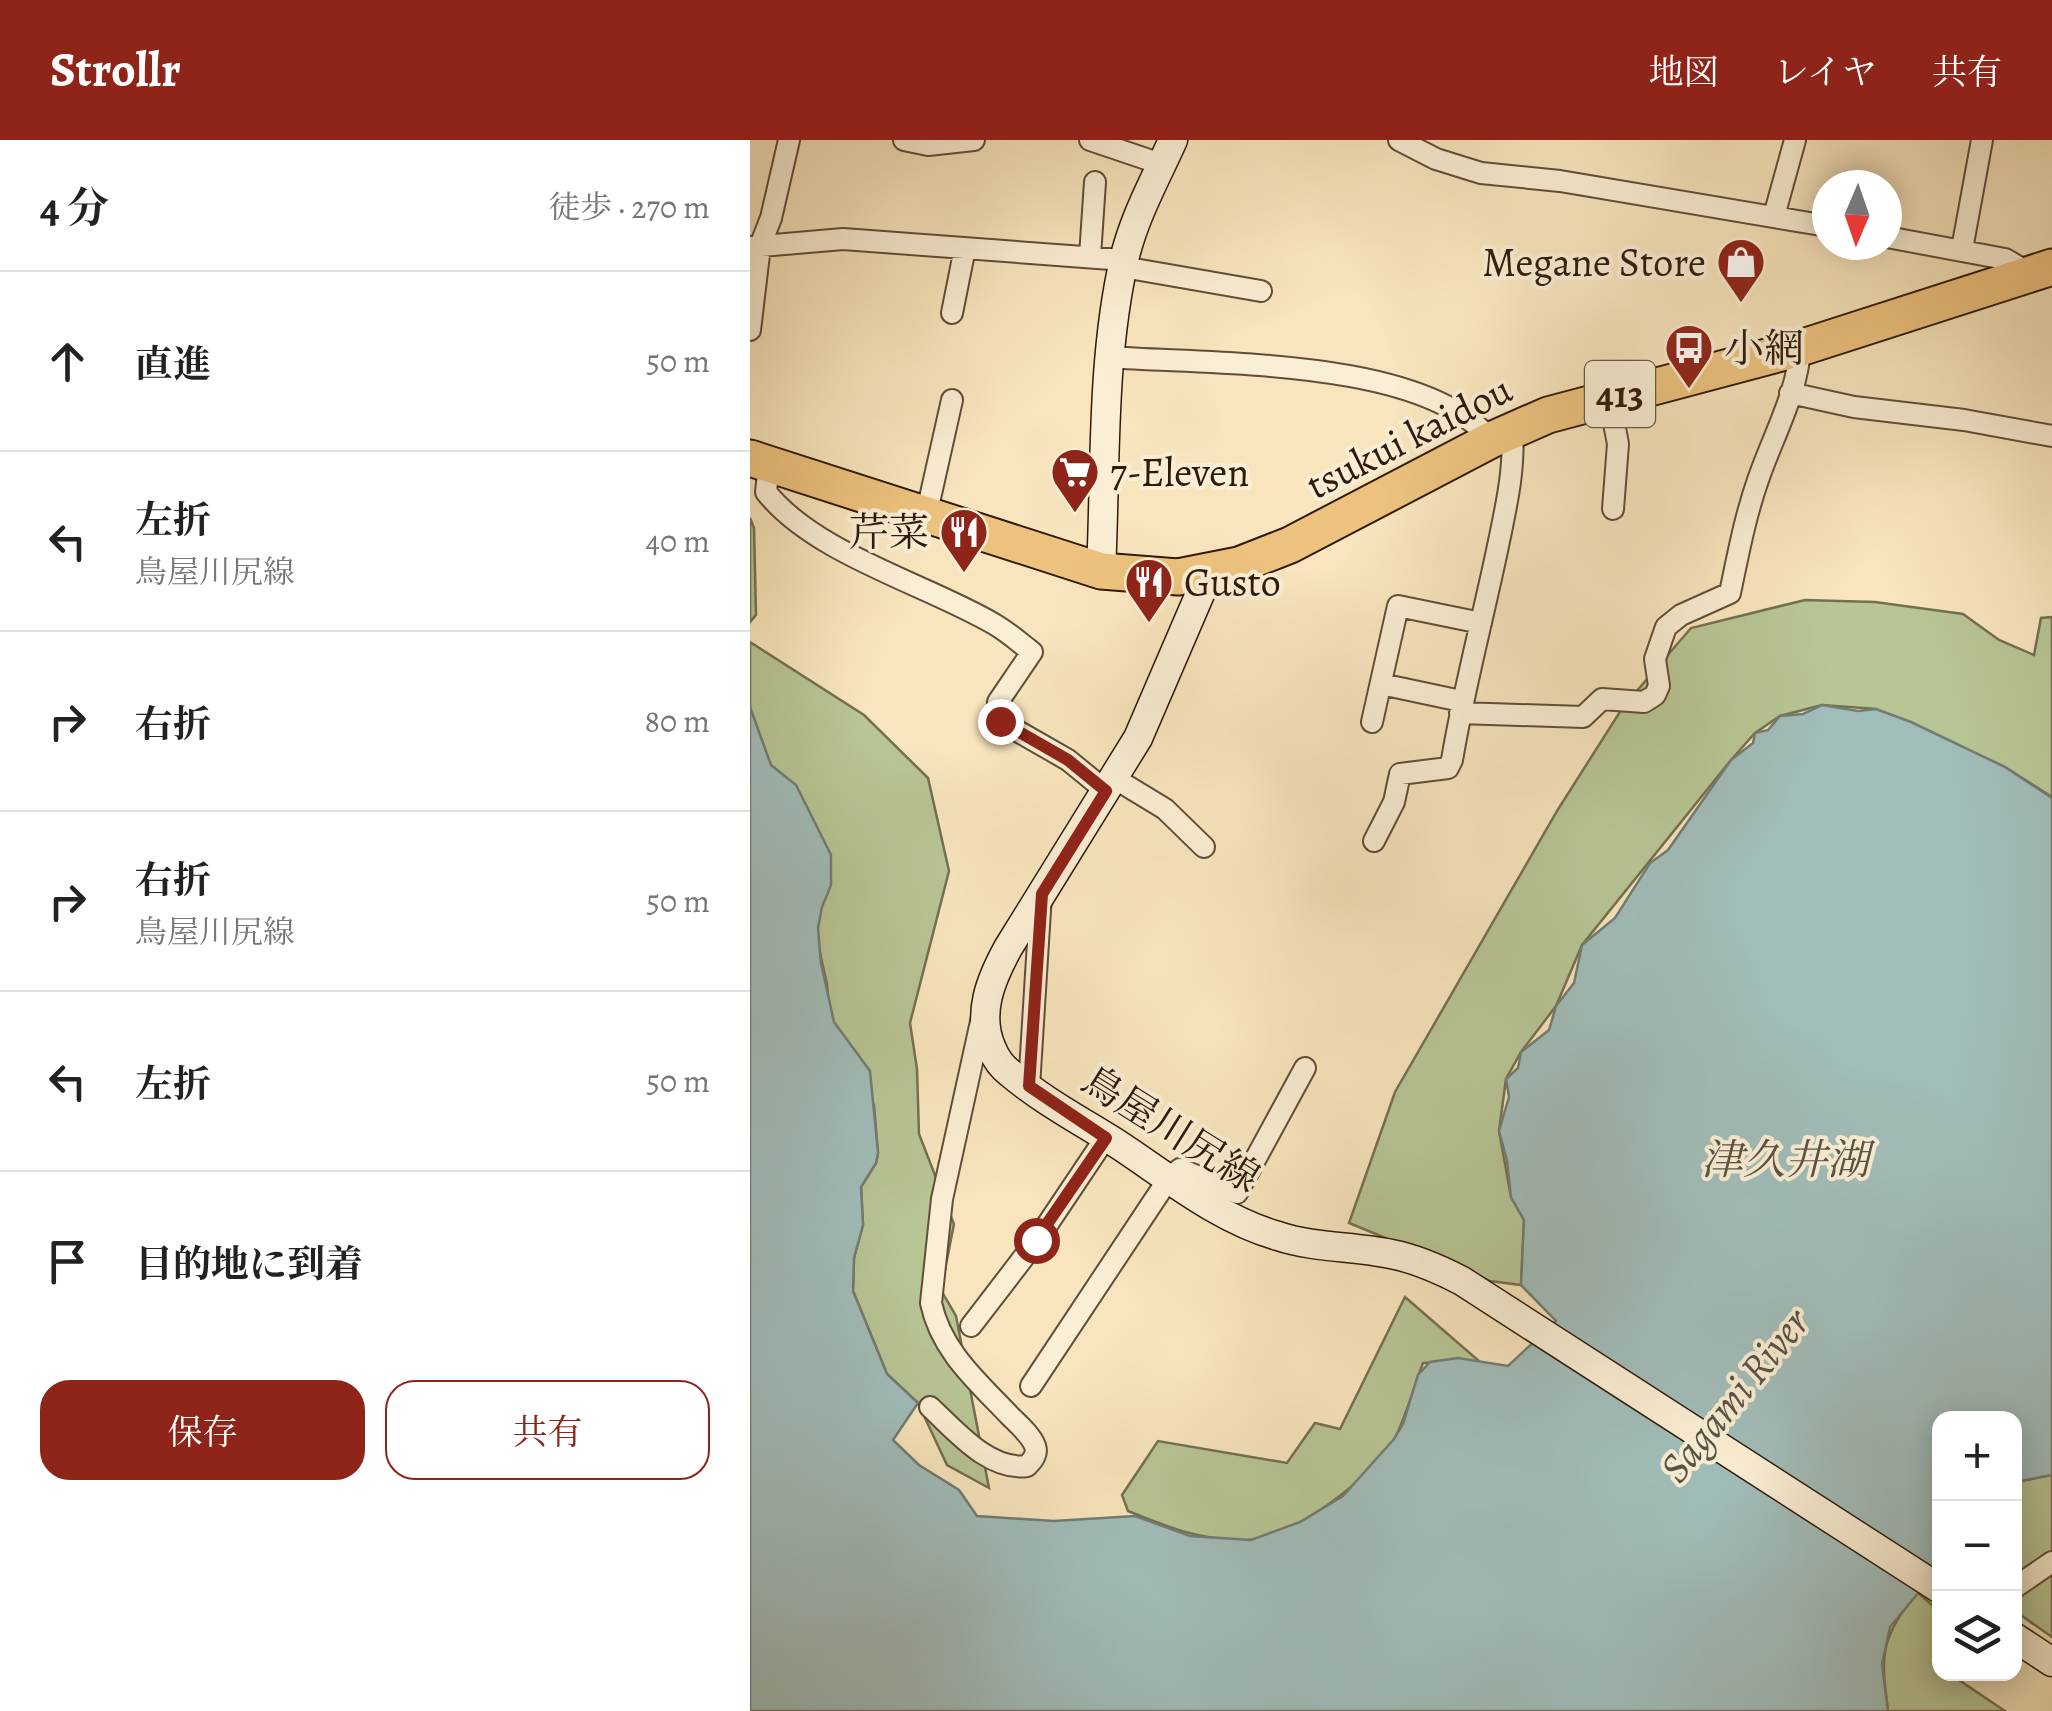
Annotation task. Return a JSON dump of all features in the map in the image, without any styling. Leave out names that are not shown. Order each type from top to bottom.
[{"type":"highway","name":"tsukui kaidou","points":[[760,461],[1101,572],[1157,577],[1209,573],[1290,545],[1502,435],[1561,410],[1800,348],[2041,271]]},
{"type":"main road","points":[[1101,572],[1110,357],[1123,264],[1139,212],[1167,152]]},
{"type":"main road","name":"鳥屋川尻線","points":[[1209,573],[1147,720],[1008,948],[986,1000],[985,1020],[991,1049],[1005,1068],[1029,1086],[1225,1214],[1274,1236],[1426,1263],[1474,1288],[1932,1584]]},
{"type":"main road","points":[[2022,1642],[2052,1662]]},
{"type":"street","points":[[750,330],[755,246],[771,218],[788,140]]},
{"type":"street","points":[[904,140],[928,145],[974,140]]},
{"type":"street","points":[[1090,140],[1167,152]]},
{"type":"street","points":[[1399,140],[1429,147],[1481,173],[1560,181],[1812,223]]},
{"type":"street","points":[[1774,216],[1794,140]]},
{"type":"street","points":[[1962,249],[1982,140]]},
{"type":"street","points":[[1090,256],[1096,182]]},
{"type":"street","points":[[755,246],[842,239],[1090,256],[1261,291]]},
{"type":"street","points":[[1902,239],[1962,249],[2041,271]]},
{"type":"street","points":[[952,313],[965,248]]},
{"type":"street","points":[[1381,684],[1460,707],[1583,717],[1602,699],[1644,702],[1655,695],[1659,686],[1655,659],[1666,627],[1681,615],[1730,593],[1757,484],[1800,364],[1800,348]]},
{"type":"street","points":[[1110,357],[1260,365],[1381,383],[1423,394],[1502,435],[1514,454],[1508,498],[1448,768],[1400,774],[1394,802],[1374,841]]},
{"type":"street","points":[[1790,392],[1854,407],[1964,420],[2052,436]]},
{"type":"street","points":[[1609,397],[1618,444],[1613,509]]},
{"type":"street","points":[[926,516],[952,400]]},
{"type":"street","points":[[760,461],[766,492],[782,513],[862,560],[995,624],[1032,652],[998,702],[1000,721],[1110,784],[1165,810],[1204,847]]},
{"type":"street","points":[[1372,722],[1398,606],[1480,623]]},
{"type":"street","points":[[1029,1086],[1042,894]]},
{"type":"street","points":[[930,1407],[978,1450],[1012,1468],[1027,1466],[1035,1458],[1036,1448],[1026,1432],[954,1356],[934,1320],[931,1303],[942,1199],[986,1000]]},
{"type":"street","points":[[1031,1386],[1169,1178],[1180,1169],[1190,1171],[1236,1192],[1305,1068]]},
{"type":"street","points":[[971,1326],[1106,1138]]},
{"type":"street","points":[[2022,1583],[2052,1562]]},
{"type":"green space","points":[[750,518],[754,528],[756,615],[750,622]]},
{"type":"green space","points":[[1805,600],[1875,602],[1963,614],[1999,640],[2034,655],[2041,618],[2052,617],[2052,797],[2005,767],[1876,709],[1822,705],[1780,716],[1755,733],[1731,760],[1582,945],[1556,1006],[1506,1079],[1499,1131],[1511,1197],[1524,1220],[1521,1285],[1490,1281],[1349,1223],[1395,1092],[1557,811],[1623,707],[1691,628]]},
{"type":"green space","points":[[750,642],[864,715],[928,778],[949,871],[910,1023],[917,1069],[919,1134],[954,1224],[941,1290],[956,1316],[989,1488],[947,1465],[918,1403],[887,1374],[853,1291],[854,1258],[863,1224],[861,1187],[878,1153],[874,1105],[830,1022],[827,984],[814,927],[767,765],[750,726]]},
{"type":"green space","points":[[1405,1297],[1479,1361],[1423,1363],[1396,1436],[1352,1486],[1288,1529],[1248,1540],[1201,1536],[1128,1511],[1122,1495],[1158,1441],[1287,1463],[1315,1423],[1340,1429]]},
{"type":"green space","points":[[2052,1475],[2052,1637],[2022,1616],[2022,1481]]},
{"type":"green space","points":[[1917,1592],[1932,1605],[1932,1681],[1960,1681],[2005,1711],[1888,1711],[1884,1660],[1896,1622]]},
{"type":"water","name":"津久井湖","points":[[1822,705],[1858,711],[1876,709],[2005,767],[2052,798],[2052,1475],[2022,1481],[2022,1411],[1932,1411],[1932,1576],[1890,1627],[1882,1664],[1888,1711],[750,1711],[750,707],[771,765],[796,785],[831,855],[831,885],[818,928],[821,963],[834,1022],[870,1071],[878,1153],[861,1187],[863,1225],[854,1258],[853,1291],[887,1374],[918,1403],[893,1440],[919,1465],[959,1490],[977,1516],[1054,1521],[1135,1516],[1190,1536],[1251,1540],[1300,1522],[1343,1496],[1394,1439],[1403,1424],[1418,1375],[1430,1362],[1458,1358],[1508,1366],[1556,1321],[1521,1285],[1524,1220],[1511,1197],[1499,1131],[1509,1097],[1506,1079],[1518,1068],[1521,1052],[1549,1030],[1556,1006],[1574,983],[1582,945],[1615,918],[1650,863],[1668,850],[1731,760],[1753,743],[1755,733],[1768,730],[1780,716],[1803,714]]},
{"type":"place","name":"Megane Store","points":[[1741,304]]},
{"type":"place","name":"小網","points":[[1689,390]]},
{"type":"place","name":"7-Eleven","points":[[1075,514]]},
{"type":"place","name":"芹菜","points":[[964,574]]},
{"type":"place","name":"Gusto","points":[[1149,624]]},
{"type":"route","points":[[1000,721],[1068,760],[1106,791],[1042,894],[1029,1086],[1106,1138],[1036,1240]]},
{"type":"water label","name":"Sagami River","points":[[1734,1395]]}]
